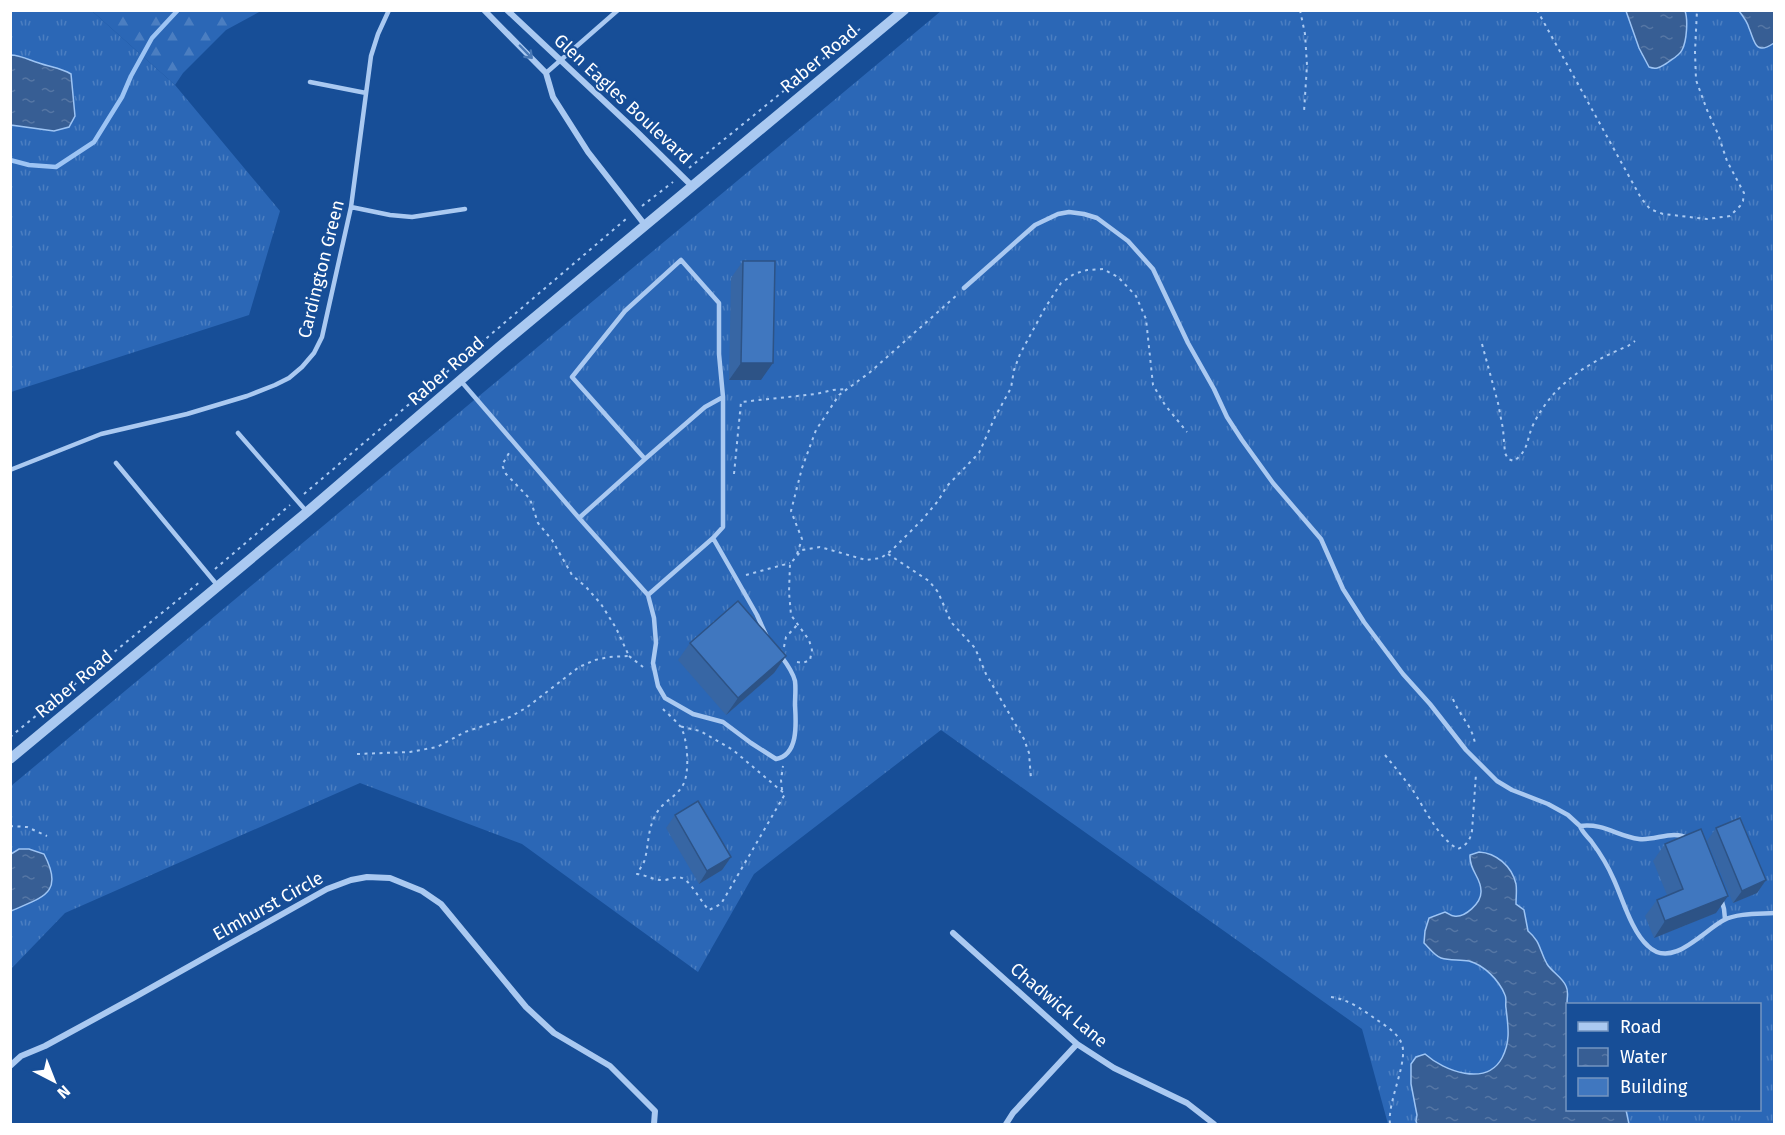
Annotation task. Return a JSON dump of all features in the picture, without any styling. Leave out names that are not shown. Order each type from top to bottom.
[{"type":"street","name":"Glen Eagles Boulevard","points":[[507,10],[692,186]]},
{"type":"street","name":"Raber Road","points":[[10,759],[904,10]]},
{"type":"street","name":"Glen Eagles Boulevard","points":[[489,12],[546,73],[553,97],[588,152],[645,225]]},
{"type":"street","name":"Elmhurst Circle","points":[[10,1066],[21,1056],[45,1046],[133,998],[327,889],[367,877],[390,879],[422,891],[441,904],[526,1007],[554,1033],[610,1066],[655,1111],[654,1125]]},
{"type":"street","name":"Chadwick Lane","points":[[953,933],[1077,1044],[1114,1068],[1187,1103],[1214,1125]]},
{"type":"street","points":[[1006,1125],[1013,1113],[1077,1044]]},
{"type":"lane","name":"Cardington Green","points":[[10,470],[101,434],[188,414],[275,386],[289,378],[308,360],[322,337],[351,207],[371,56],[389,10]]},
{"type":"lane","points":[[546,73],[618,10]]},
{"type":"lane","points":[[310,82],[366,93]]},
{"type":"lane","points":[[351,207],[412,217],[465,209]]},
{"type":"lane","points":[[964,288],[1035,225],[1058,214],[1069,212],[1097,218],[1128,241],[1153,269],[1227,417],[1256,462],[1321,539],[1343,589],[1364,622],[1403,674],[1476,761],[1497,781],[1512,790],[1548,804],[1568,815],[1580,826],[1581,831],[1608,866],[1636,929],[1648,947],[1657,952],[1670,953],[1680,950],[1725,919],[1753,914],[1774,914]]},
{"type":"lane","points":[[645,459],[572,377],[625,311],[681,260],[719,303],[719,354],[723,397],[723,527],[648,595]]},
{"type":"lane","points":[[460,380],[648,595],[654,618],[656,643],[652,663],[658,686],[665,698],[693,714],[723,722],[776,759],[784,756],[789,752],[796,733],[795,679],[778,652]]},
{"type":"lane","points":[[579,518],[705,407],[723,397]]},
{"type":"lane","points":[[238,433],[307,512]]},
{"type":"lane","points":[[116,463],[218,586]]},
{"type":"lane","points":[[713,538],[757,615],[767,638]]},
{"type":"lane","points":[[1580,826],[1592,825],[1637,839],[1648,840],[1682,835],[1695,845]]},
{"type":"lane","points":[[1717,890],[1725,919]]},
{"type":"path","points":[[1300,10],[1305,34],[1307,65],[1304,112]]},
{"type":"path","points":[[1537,10],[1646,205],[1663,214],[1716,219],[1730,216],[1735,212],[1743,201],[1744,193],[1727,160],[1696,80],[1697,10]]},
{"type":"path","points":[[10,737],[209,574],[635,212],[864,26]]},
{"type":"path","points":[[735,577],[790,564],[802,550],[820,547],[866,560],[882,558],[887,554],[922,520],[947,486],[979,453],[994,417],[1011,388],[1020,354],[1045,308],[1062,283],[1074,274],[1087,270],[1104,269],[1118,277],[1136,296],[1146,319],[1153,385],[1165,405],[1187,432]]},
{"type":"path","points":[[795,662],[803,663],[810,660],[812,650],[809,640],[791,615],[790,564],[799,552],[802,539],[791,511],[802,468],[816,430],[839,395],[869,373],[964,288]]},
{"type":"path","points":[[1482,344],[1498,403],[1505,453],[1508,459],[1514,461],[1525,451],[1533,425],[1555,391],[1582,369],[1635,341]]},
{"type":"path","points":[[734,473],[741,402],[847,389]]},
{"type":"path","points":[[518,447],[508,453],[502,465],[506,474],[530,499],[538,523],[552,540],[572,575],[601,604],[616,628],[629,656],[645,669]]},
{"type":"path","points":[[887,554],[929,581],[938,592],[951,622],[975,648],[986,674],[1024,739],[1029,753],[1030,779]]},
{"type":"path","points":[[784,646],[786,637],[798,624]]},
{"type":"path","points":[[357,754],[410,752],[437,747],[465,732],[503,720],[518,712],[579,667],[595,660],[629,656]]},
{"type":"path","points":[[1385,755],[1452,846],[1458,849],[1465,846],[1473,831],[1476,761],[1474,739],[1470,727],[1456,708],[1453,699]]},
{"type":"path","points":[[661,706],[680,726],[685,736],[687,762],[684,784],[661,805],[655,816],[649,829],[644,862],[637,874],[645,875],[653,880],[667,880],[678,876],[686,880],[710,910],[721,904],[785,794],[733,750],[700,731],[680,726]]},
{"type":"path","points":[[782,790],[784,756]]},
{"type":"path","points":[[10,826],[27,827],[47,836]]},
{"type":"path","points":[[1331,997],[1339,998],[1366,1012],[1391,1029],[1404,1048],[1401,1070],[1389,1112],[1390,1125]]},
{"type":"green space","points":[[10,11],[92,11],[175,85],[280,211],[249,315],[11,392]]},
{"type":"green space","points":[[92,11],[261,11],[226,30],[183,73],[175,85]]},
{"type":"green space","points":[[941,11],[1774,11],[1774,1124],[1388,1124],[1362,1029],[941,730],[754,874],[698,972],[522,844],[360,783],[65,913],[11,969],[11,786]]},
{"type":"water","points":[[1626,11],[1685,11],[1686,36],[1681,52],[1660,67],[1649,67],[1639,48]]},
{"type":"water","points":[[1739,11],[1774,11],[1774,43],[1768,47],[1759,48]]},
{"type":"water","points":[[11,55],[71,74],[75,116],[69,127],[54,131],[11,125]]},
{"type":"water","points":[[19,849],[29,849],[44,854],[50,867],[51,886],[41,897],[11,911],[11,854]]},
{"type":"water","points":[[1485,853],[1497,858],[1507,866],[1514,877],[1516,904],[1524,910],[1528,931],[1538,943],[1547,964],[1567,989],[1566,1111],[1626,1111],[1629,1124],[1417,1124],[1411,1084],[1411,1064],[1416,1057],[1425,1054],[1453,1070],[1476,1074],[1495,1067],[1507,1046],[1506,997],[1495,979],[1475,963],[1439,957],[1424,943],[1429,918],[1445,912],[1453,916],[1463,915],[1478,901],[1481,887],[1471,866],[1470,855]]},
{"type":"building","points":[[743,261],[775,261],[773,363],[741,363]]},
{"type":"building","points":[[738,601],[786,656],[738,698],[690,643]]},
{"type":"building","points":[[698,801],[731,857],[707,871],[675,815]]},
{"type":"building","points":[[1740,818],[1766,880],[1742,891],[1716,828]]},
{"type":"building","points":[[1701,829],[1728,896],[1665,921],[1657,900],[1683,889],[1665,844]]},
{"type":"waterway","points":[[10,160],[29,165],[56,167],[94,142],[122,97],[152,38],[178,10]]}]
